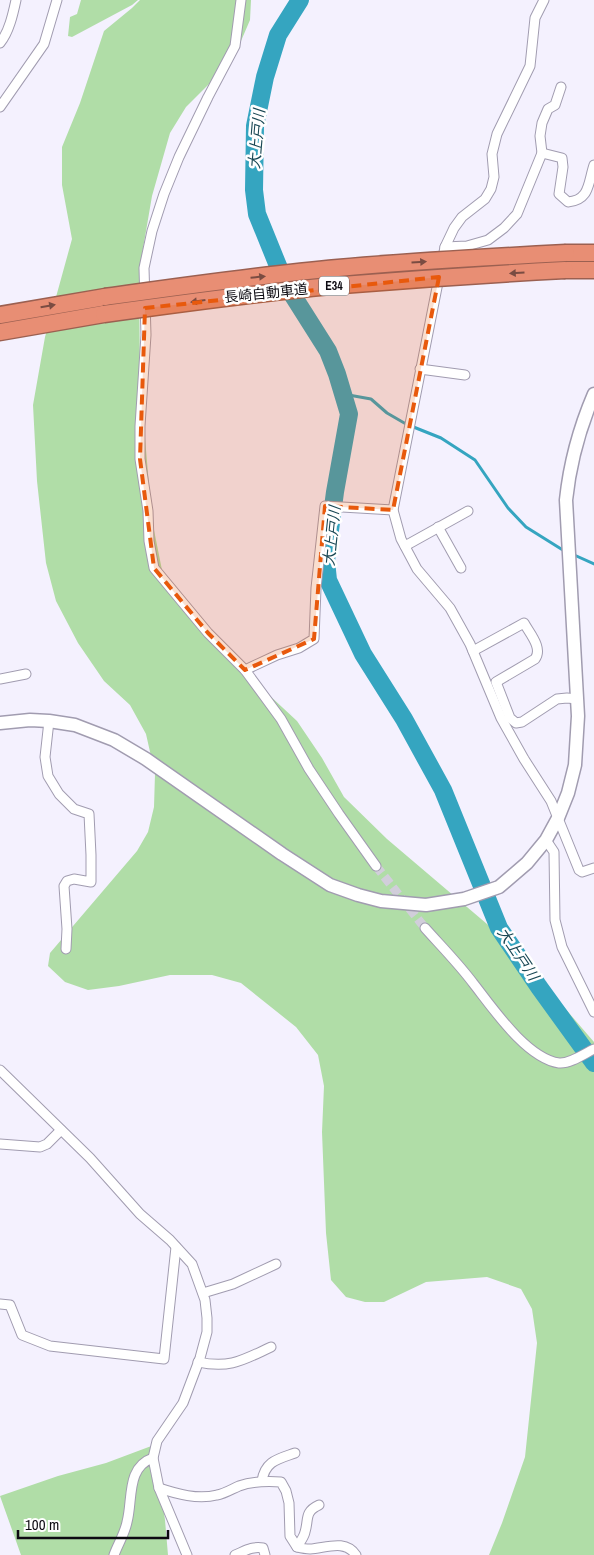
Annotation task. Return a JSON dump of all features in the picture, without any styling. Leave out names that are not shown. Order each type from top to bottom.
[{"type":"highway","name":"長崎自動車道","points":[[0,315],[105,297],[226,280],[338,268],[452,259],[594,253]]},
{"type":"highway","name":"長崎自動車道","points":[[0,332],[104,314],[228,297],[340,285],[461,276],[594,270]]},
{"type":"street","points":[[0,43],[4,39],[16,0]]},
{"type":"street","points":[[0,107],[44,44],[57,0]]},
{"type":"street","points":[[241,0],[235,46],[179,157],[152,231],[144,268],[146,335],[140,426],[140,459],[148,511],[149,541],[154,568],[208,633],[245,670],[281,719],[309,769],[376,866]]},
{"type":"street","points":[[544,0],[535,18],[530,66],[497,134],[492,154],[494,177],[492,189],[485,198],[462,217],[454,228],[445,247],[393,510],[401,539],[417,569],[450,608],[473,652],[501,718],[551,801],[579,870],[582,872],[594,868]]},
{"type":"street","points":[[445,247],[467,246],[488,240],[504,228],[517,214],[542,153],[540,136],[542,123],[548,109],[555,105],[561,87]]},
{"type":"street","points":[[542,153],[562,158],[563,167],[559,194],[568,202],[578,201],[584,196],[594,165]]},
{"type":"street","points":[[420,369],[465,375]]},
{"type":"street","points":[[0,723],[30,720],[49,721],[75,725],[114,740],[146,759],[282,854],[330,885],[358,895],[381,900],[426,904],[464,900],[499,887],[527,863],[546,840],[558,818],[568,793],[575,765],[578,716],[566,500],[574,448],[582,420],[594,394]]},
{"type":"street","points":[[245,670],[314,640],[316,588],[325,506],[393,510]]},
{"type":"street","points":[[405,546],[468,510]]},
{"type":"street","points":[[438,527],[461,568]]},
{"type":"street","points":[[473,652],[524,623],[539,649],[538,654],[535,659],[496,682],[510,718],[516,722],[522,722],[557,699],[577,699]]},
{"type":"street","points":[[0,679],[26,674]]},
{"type":"street","points":[[49,721],[45,757],[48,776],[59,794],[74,809],[89,814],[91,882],[74,879],[67,881],[64,886],[67,929],[66,949]]},
{"type":"street","points":[[546,840],[554,852],[554,920],[562,947],[594,1012]]},
{"type":"street","points":[[425,928],[473,982],[492,1010],[527,1046],[545,1058],[560,1063],[570,1061],[594,1049]]},
{"type":"street","points":[[0,1070],[90,1158],[140,1214],[192,1264],[203,1293],[208,1318],[208,1332],[182,1403],[157,1441],[154,1458],[159,1488],[187,1555]]},
{"type":"street","points":[[0,1144],[40,1147],[47,1144],[61,1130]]},
{"type":"street","points":[[0,1304],[10,1306],[22,1335],[50,1346],[164,1359],[176,1247]]},
{"type":"street","points":[[203,1293],[233,1284],[276,1264]]},
{"type":"street","points":[[198,1362],[212,1365],[242,1361],[271,1347]]},
{"type":"street","points":[[262,1481],[268,1465],[296,1453]]},
{"type":"street","points":[[114,1555],[127,1523],[133,1478],[145,1461],[154,1458]]},
{"type":"street","points":[[159,1488],[178,1495],[202,1497],[217,1496],[241,1485],[262,1481],[281,1482],[289,1503],[290,1536],[297,1547],[308,1549],[334,1545],[346,1546],[352,1549],[356,1555]]},
{"type":"street","points":[[297,1547],[305,1534],[308,1514],[319,1505]]},
{"type":"street","points":[[235,1555],[258,1547],[263,1548],[265,1555]]},
{"type":"highlighted area","points":[[439,277],[393,510],[325,506],[314,639],[245,670],[208,633],[154,568],[140,459],[145,308]]},
{"type":"green space","points":[[81,0],[138,0],[72,37],[68,36],[70,17],[77,14]]},
{"type":"green space","points":[[140,0],[251,0],[250,20],[238,48],[211,82],[186,107],[170,133],[152,196],[139,272],[140,379],[152,520],[162,570],[177,601],[199,630],[297,721],[322,758],[344,797],[387,839],[507,941],[594,1042],[594,1555],[489,1555],[525,1457],[537,1343],[532,1309],[521,1289],[487,1277],[426,1282],[384,1302],[365,1302],[346,1297],[331,1280],[326,1233],[322,1132],[324,1086],[318,1055],[296,1027],[241,983],[212,975],[170,975],[119,986],[88,990],[65,982],[48,966],[50,953],[137,851],[148,832],[154,807],[155,774],[146,734],[130,705],[104,681],[78,643],[56,601],[46,563],[37,481],[33,405],[45,337],[72,239],[62,185],[62,147],[80,103],[104,31]]},
{"type":"green space","points":[[154,1445],[168,1555],[21,1555],[0,1496],[58,1476],[106,1463]]},
{"type":"waterway","name":"大上戸川","points":[[300,0],[278,35],[265,77],[255,126],[254,190],[257,214],[285,283],[328,351],[349,414],[335,492],[326,561],[328,580],[363,654],[404,719],[443,790],[499,928],[594,1063]]},
{"type":"waterway","points":[[343,394],[371,399],[387,413],[406,424],[441,438],[475,460],[508,508],[526,527],[566,552]]},
{"type":"waterway","points":[[572,554],[594,564]]},
{"type":"tunnel","points":[[376,866],[425,928]]}]
